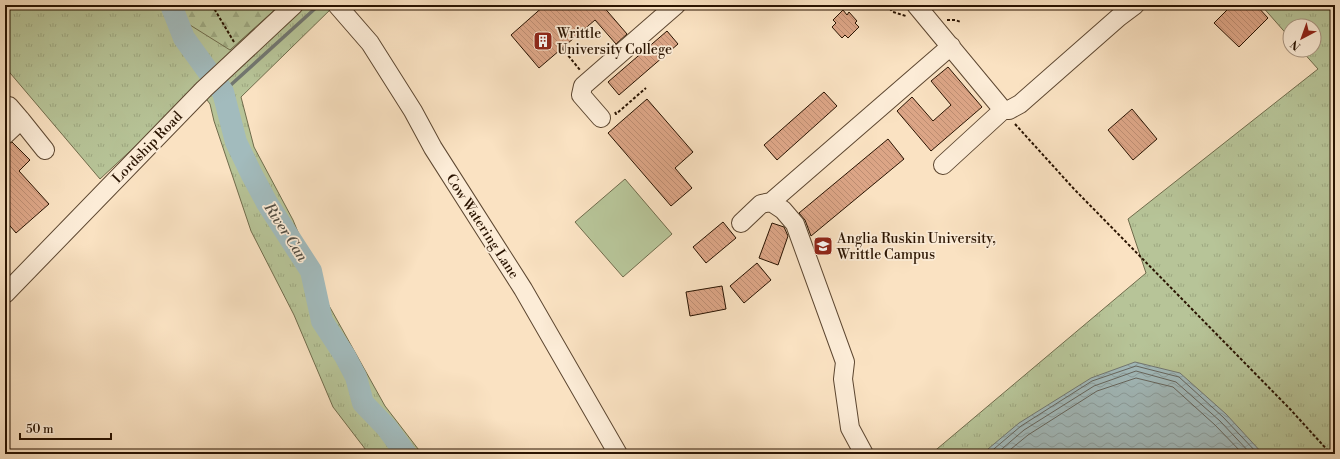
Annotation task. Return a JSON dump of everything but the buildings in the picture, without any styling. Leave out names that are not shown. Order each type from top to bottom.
[{"type":"street","name":"Lordship Road","points":[[5,294],[204,89],[294,5]]},
{"type":"street","name":"Cow Watering Lane","points":[[338,5],[370,43],[413,111],[433,148],[523,289],[618,454]]},
{"type":"street","points":[[602,118],[581,95],[584,86],[676,5]]},
{"type":"street","points":[[916,5],[1003,110]]},
{"type":"street","points":[[943,165],[1003,110],[1009,110],[1020,104],[1114,11],[1135,5]]},
{"type":"street","points":[[742,224],[761,204],[771,202],[951,46]]},
{"type":"street","points":[[9,106],[45,150]]},
{"type":"street","points":[[5,135],[21,120]]},
{"type":"street","points":[[771,202],[783,210],[795,224],[845,362],[843,380],[850,428],[864,454]]},
{"type":"path","points":[[212,5],[238,48],[243,52]]},
{"type":"path","points":[[1003,110],[1074,189],[1290,409],[1331,454]]},
{"type":"green space","points":[[5,5],[335,5],[241,97],[254,147],[293,220],[327,302],[385,406],[422,454],[369,454],[333,407],[294,315],[251,231],[214,121],[210,104],[198,88],[100,179],[5,67]]},
{"type":"green space","points":[[158,5],[280,5],[230,50]]},
{"type":"green space","points":[[1261,5],[1335,5],[1335,454],[931,454],[1146,273],[1128,219],[1318,69],[1308,58],[1322,58],[1322,18],[1282,18],[1282,29]]},
{"type":"green space","points":[[625,179],[672,234],[623,277],[575,222]]},
{"type":"water","points":[[1135,362],[1180,373],[1226,414],[1263,454],[982,454],[1019,423],[1091,378]]},
{"type":"waterway","name":"River Can","points":[[171,5],[184,38],[223,92],[236,142],[252,175],[267,203],[311,271],[322,321],[345,356],[356,377],[363,403],[387,428],[406,454]]},
{"type":"waterway","points":[[223,92],[319,5]]},
{"type":"place","name":"Writtle University College","points":[[543,41]]},
{"type":"place","name":"Anglia Ruskin University, Writtle Campus","points":[[823,246]]}]
